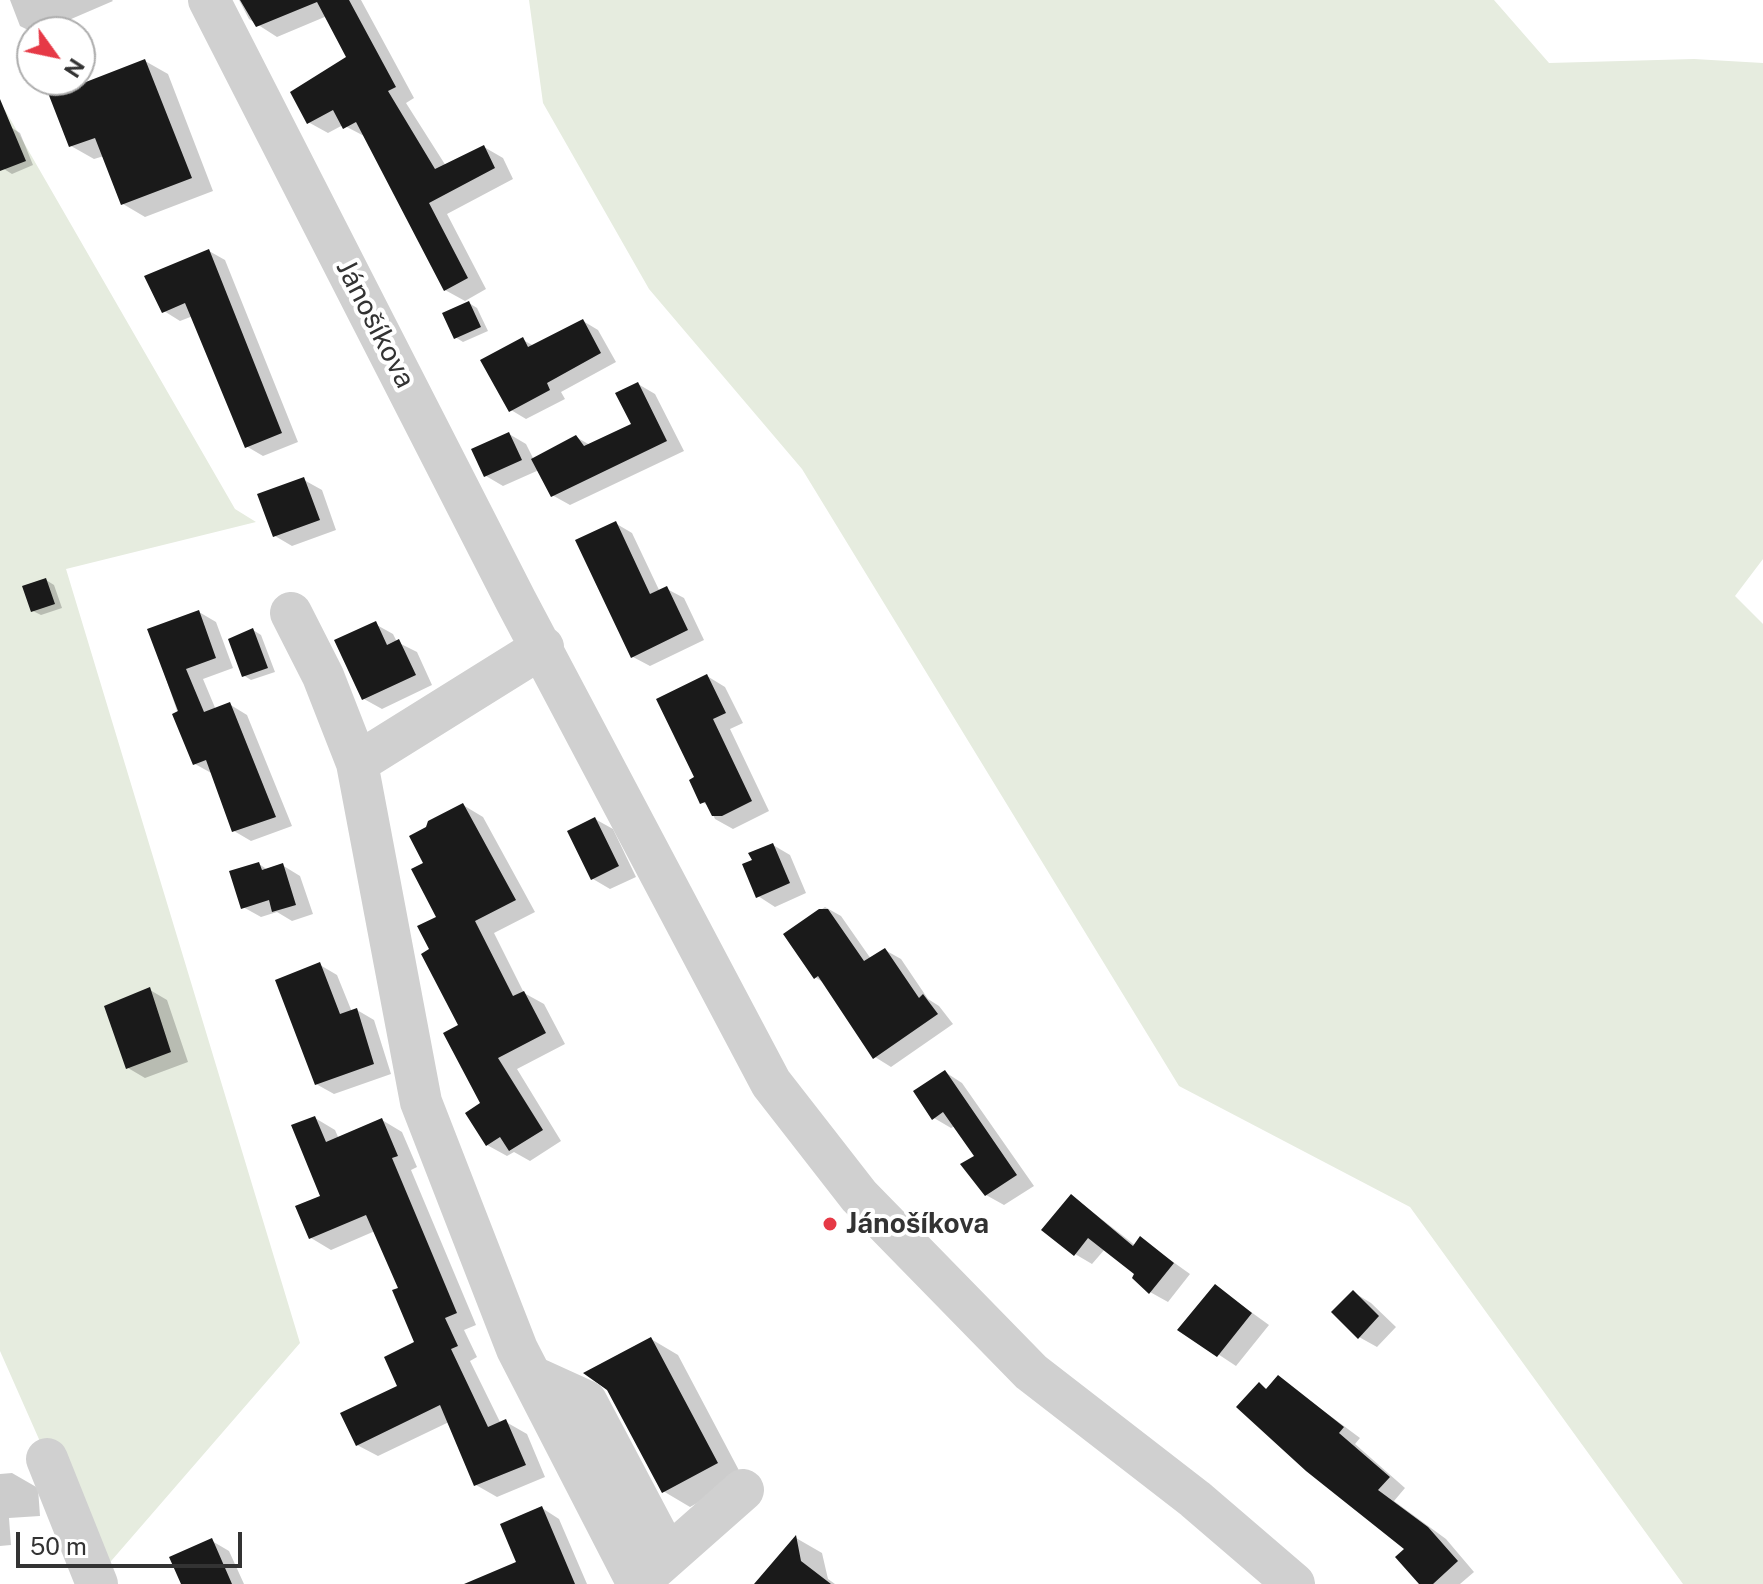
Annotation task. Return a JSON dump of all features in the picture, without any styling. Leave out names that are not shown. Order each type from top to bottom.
[{"type":"street","name":"Jánošíkova","points":[[209,0],[516,601],[771,1083],[859,1196],[1031,1372],[1195,1499],[1294,1584]]},
{"type":"street","points":[[291,613],[323,676],[357,763],[421,1102],[517,1349],[645,1577],[743,1490]]},
{"type":"street","points":[[357,763],[543,647]]},
{"type":"street","points":[[47,1459],[97,1584]]},
{"type":"shaded area","points":[[529,0],[1494,0],[1549,63],[1694,59],[1763,63],[1763,559],[1735,596],[1763,624],[1763,1584],[1683,1584],[1410,1207],[1179,1086],[802,469],[649,289],[543,103]]},
{"type":"shaded area","points":[[5,110],[235,509],[256,522],[66,569],[300,1343],[99,1575],[0,1351],[0,113]]},
{"type":"building","points":[[240,0],[349,0],[396,87],[388,91],[435,169],[484,145],[495,168],[429,203],[468,278],[444,291],[356,122],[343,129],[333,110],[307,124],[290,92],[346,57],[317,2],[256,27]]},
{"type":"building","points":[[145,59],[192,178],[121,205],[95,138],[69,147],[49,96],[96,96],[96,78]]},
{"type":"building","points":[[0,99],[26,161],[0,171]]},
{"type":"building","points":[[209,249],[282,433],[245,448],[185,303],[162,313],[144,276]]},
{"type":"building","points":[[469,301],[481,327],[454,339],[442,313]]},
{"type":"building","points":[[583,319],[601,353],[547,383],[550,390],[509,412],[480,360],[523,337],[528,347]]},
{"type":"building","points":[[638,382],[667,441],[551,497],[531,459],[576,435],[584,446],[631,424],[615,393]]},
{"type":"building","points":[[509,432],[522,460],[484,477],[471,449]]},
{"type":"building","points":[[304,477],[320,520],[273,537],[257,494]]},
{"type":"building","points":[[616,521],[650,594],[667,586],[688,630],[631,658],[575,540]]},
{"type":"building","points":[[46,578],[55,604],[31,612],[22,586]]},
{"type":"building","points":[[199,610],[216,658],[186,669],[204,712],[230,702],[276,817],[232,832],[206,760],[193,765],[172,714],[178,711],[147,629]]},
{"type":"building","points":[[376,621],[387,645],[399,639],[416,675],[362,700],[334,640]]},
{"type":"building","points":[[253,628],[268,668],[242,677],[228,639]]},
{"type":"building","points":[[707,674],[726,713],[713,719],[752,801],[722,816],[712,816],[705,802],[700,804],[689,780],[694,777],[656,699]]},
{"type":"building","points":[[463,803],[516,900],[475,921],[513,996],[524,991],[546,1033],[498,1058],[543,1130],[509,1151],[500,1137],[486,1146],[465,1113],[480,1103],[443,1033],[458,1025],[421,954],[429,949],[417,926],[436,917],[411,869],[423,863],[409,836],[426,827],[428,821]]},
{"type":"building","points":[[595,817],[619,866],[591,880],[567,831]]},
{"type":"building","points":[[773,843],[790,883],[756,898],[742,864],[752,860],[748,853]]},
{"type":"building","points":[[259,862],[262,870],[283,863],[296,905],[272,912],[269,900],[241,909],[229,871]]},
{"type":"building","points":[[819,909],[828,909],[864,961],[885,948],[919,998],[923,994],[938,1014],[873,1059],[818,976],[814,979],[783,934]]},
{"type":"building","points":[[320,962],[340,1014],[357,1008],[374,1064],[315,1085],[275,980]]},
{"type":"building","points":[[150,987],[171,1052],[126,1069],[104,1006]]},
{"type":"building","points":[[945,1070],[1017,1175],[985,1196],[960,1164],[974,1156],[943,1112],[932,1120],[913,1091]]},
{"type":"building","points":[[315,1116],[326,1142],[382,1118],[398,1156],[392,1158],[457,1313],[445,1318],[458,1346],[451,1349],[488,1427],[506,1419],[526,1465],[474,1486],[440,1405],[356,1446],[340,1413],[397,1386],[384,1357],[414,1342],[392,1290],[398,1288],[366,1215],[309,1239],[295,1206],[320,1196],[291,1125]]},
{"type":"building","points":[[1071,1194],[1133,1246],[1140,1236],[1174,1263],[1149,1294],[1132,1278],[1134,1274],[1088,1238],[1074,1256],[1041,1230]]},
{"type":"building","points":[[1215,1284],[1252,1313],[1217,1357],[1177,1330]]},
{"type":"building","points":[[1353,1290],[1379,1316],[1358,1339],[1331,1312]]},
{"type":"building","points":[[651,1337],[718,1463],[662,1493],[607,1390],[583,1373]]},
{"type":"building","points":[[1278,1375],[1344,1427],[1339,1433],[1390,1477],[1378,1490],[1428,1527],[1458,1561],[1433,1584],[1419,1584],[1395,1557],[1404,1549],[1306,1471],[1236,1407],[1259,1382],[1266,1389]]},
{"type":"building","points":[[542,1506],[575,1584],[464,1584],[516,1562],[500,1524]]},
{"type":"building","points":[[796,1535],[801,1561],[831,1584],[754,1584]]},
{"type":"building","points":[[212,1538],[232,1584],[181,1584],[169,1557]]},
{"type":"place","name":"Jánošíkova","points":[[830,1224]]}]
